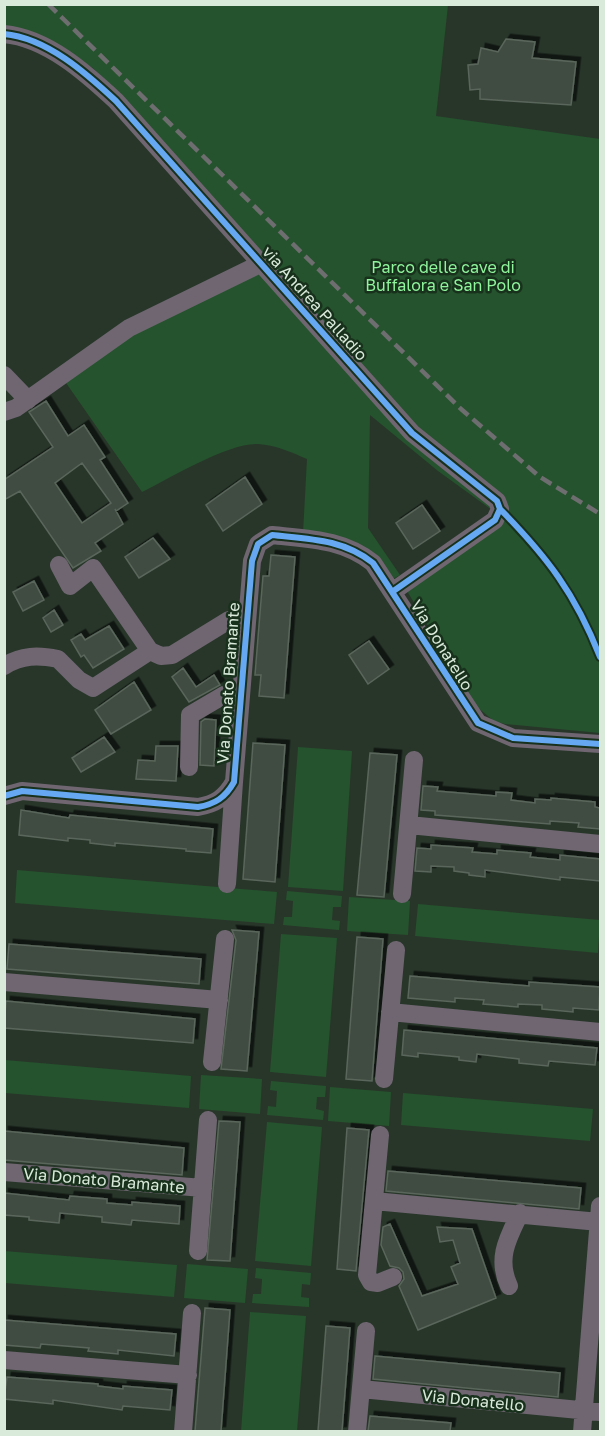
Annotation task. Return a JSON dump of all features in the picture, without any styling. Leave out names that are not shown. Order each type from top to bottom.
[{"type":"street","name":"via Andrea Palladio","points":[[4,34],[17,35],[46,48],[85,72],[116,101],[412,433],[497,501],[500,509],[495,520],[392,592]]},
{"type":"street","name":"via Andrea Palladio","points":[[4,412],[28,400],[129,328],[262,263]]},
{"type":"street","points":[[4,375],[28,400]]},
{"type":"street","name":"Via Donatello","points":[[252,561],[258,544],[272,535],[341,544],[357,551],[373,563],[478,723],[513,738],[600,744]]},
{"type":"street","name":"Via Donato Bramante","points":[[226,884],[252,561]]},
{"type":"street","points":[[4,666],[16,658],[29,656],[58,659],[79,680],[93,688],[150,651],[93,568],[70,586],[59,566]]},
{"type":"street","name":"Via Donato Bramante","points":[[150,651],[161,656],[172,655],[229,620],[246,619]]},
{"type":"street","name":"Via Donato Bramante","points":[[189,767],[190,715],[224,696],[241,696]]},
{"type":"street","points":[[402,894],[414,760]]},
{"type":"street","name":"Via Donato Bramante","points":[[5,800],[22,791],[198,807],[220,800],[234,782]]},
{"type":"street","points":[[409,825],[600,844]]},
{"type":"street","points":[[212,1062],[225,939]]},
{"type":"street","points":[[384,1079],[396,950]]},
{"type":"street","points":[[4,982],[219,1000]]},
{"type":"street","points":[[390,1012],[600,1032]]},
{"type":"street","name":"Via Donato Bramante","points":[[198,1251],[208,1120]]},
{"type":"street","points":[[380,1135],[367,1275],[371,1282],[378,1283],[393,1277]]},
{"type":"street","name":"Via Donato Bramante","points":[[4,1172],[203,1188]]},
{"type":"street","points":[[374,1201],[520,1213],[600,1214],[592,1411],[582,1431]]},
{"type":"street","points":[[509,1286],[503,1268],[503,1248],[520,1213]]},
{"type":"street","points":[[183,1431],[192,1313]]},
{"type":"street","points":[[357,1431],[366,1331]]},
{"type":"street","points":[[4,1360],[188,1375]]},
{"type":"street","name":"Via Donatello","points":[[361,1389],[592,1411]]},
{"type":"green space","name":"Parco delle cave di Buffalora e San Polo","points":[[5,5],[448,5],[436,116],[600,139],[600,733],[505,724],[494,721],[477,707],[407,591],[503,518],[438,471],[370,415],[368,528],[400,575],[393,579],[373,555],[355,542],[303,533],[307,459],[283,449],[258,444],[232,449],[199,462],[142,492],[64,380],[130,330],[268,260],[93,68],[69,54],[5,26]]},
{"type":"green space","points":[[298,747],[352,751],[343,891],[288,887]]},
{"type":"green space","points":[[17,870],[277,892],[274,924],[15,903]]},
{"type":"green space","points":[[287,891],[342,896],[341,907],[333,907],[332,920],[340,921],[339,930],[283,925],[284,917],[292,917],[293,901],[286,900]]},
{"type":"green space","points":[[349,897],[410,901],[408,935],[347,931]]},
{"type":"green space","points":[[418,904],[600,920],[598,953],[415,936]]},
{"type":"green space","points":[[281,934],[337,938],[326,1077],[270,1072]]},
{"type":"green space","points":[[5,1060],[191,1076],[189,1108],[5,1093]]},
{"type":"green space","points":[[201,1075],[262,1079],[260,1114],[199,1109]]},
{"type":"green space","points":[[271,1081],[326,1086],[325,1097],[317,1097],[316,1109],[324,1111],[323,1120],[267,1115],[268,1106],[276,1107],[277,1091],[270,1090]]},
{"type":"green space","points":[[330,1087],[391,1092],[389,1126],[328,1121]]},
{"type":"green space","points":[[403,1093],[593,1109],[590,1141],[401,1125]]},
{"type":"green space","points":[[267,1122],[322,1127],[311,1266],[255,1261]]},
{"type":"green space","points":[[4,1251],[177,1265],[174,1297],[5,1283]]},
{"type":"green space","points":[[187,1264],[248,1269],[245,1303],[184,1298]]},
{"type":"green space","points":[[256,1268],[311,1273],[310,1285],[302,1284],[301,1297],[309,1298],[309,1307],[252,1303],[253,1294],[261,1294],[262,1279],[255,1278]]},
{"type":"green space","points":[[250,1312],[306,1316],[297,1431],[241,1431]]},
{"type":"building","points":[[506,39],[535,42],[532,58],[576,62],[571,105],[480,99],[480,89],[470,90],[468,65],[478,64],[481,48],[498,52]]},
{"type":"building","points":[[46,401],[68,436],[84,425],[105,457],[100,460],[128,503],[116,511],[123,524],[95,543],[101,551],[73,568],[20,491],[4,500],[4,480],[53,447],[29,412]],"holes":[[[82,463],[111,503],[82,523],[55,483]]]},
{"type":"building","points":[[245,477],[262,504],[223,531],[206,505]]},
{"type":"building","points":[[422,505],[440,531],[413,549],[396,523]]},
{"type":"building","points":[[153,538],[170,559],[139,578],[125,557]]},
{"type":"building","points":[[271,555],[295,557],[284,698],[259,696],[261,675],[255,675],[263,576],[269,576]]},
{"type":"building","points":[[34,581],[44,600],[23,611],[13,592]]},
{"type":"building","points":[[54,610],[63,625],[51,632],[43,618]]},
{"type":"building","points":[[109,626],[124,649],[93,668],[84,655],[81,657],[71,640],[81,634],[85,640]]},
{"type":"building","points":[[369,641],[389,669],[368,684],[349,655]]},
{"type":"building","points":[[183,668],[196,687],[214,675],[220,685],[189,702],[172,677]]},
{"type":"building","points":[[134,682],[151,710],[111,734],[95,710]]},
{"type":"building","points":[[205,719],[216,720],[214,766],[200,765],[201,722]]},
{"type":"building","points":[[104,737],[115,752],[81,772],[72,758]]},
{"type":"building","points":[[253,743],[285,745],[275,882],[243,879]]},
{"type":"building","points":[[156,746],[178,746],[176,781],[136,779],[138,760],[155,761]]},
{"type":"building","points":[[370,753],[397,755],[384,897],[357,895]]},
{"type":"building","points":[[423,786],[438,787],[437,791],[496,796],[496,792],[512,793],[511,800],[535,803],[535,799],[551,800],[551,798],[595,802],[595,807],[600,808],[600,829],[578,827],[579,823],[550,821],[550,824],[435,815],[435,811],[421,810]]},
{"type":"building","points":[[21,810],[69,818],[70,815],[213,829],[211,853],[115,843],[115,846],[90,843],[90,840],[68,838],[68,841],[19,835]]},
{"type":"building","points":[[431,845],[473,848],[472,852],[497,854],[497,850],[531,853],[530,857],[560,860],[560,855],[600,859],[600,881],[560,877],[560,880],[485,870],[485,877],[454,871],[454,867],[431,866],[431,872],[415,871],[417,848],[431,849]]},
{"type":"building","points":[[232,930],[259,932],[247,1071],[221,1069],[236,940]]},
{"type":"building","points":[[357,937],[383,939],[372,1081],[346,1079]]},
{"type":"building","points":[[9,944],[201,959],[199,984],[7,969]]},
{"type":"building","points":[[410,976],[529,986],[529,982],[600,987],[599,1010],[573,1008],[573,1012],[542,1009],[542,1005],[518,1004],[518,1007],[483,1004],[484,1000],[455,998],[455,1002],[408,998]]},
{"type":"building","points":[[6,1001],[195,1019],[193,1043],[4,1028]]},
{"type":"building","points":[[404,1030],[597,1048],[595,1065],[549,1061],[548,1066],[519,1063],[519,1059],[477,1054],[476,1062],[459,1060],[459,1057],[418,1053],[418,1057],[402,1055]]},
{"type":"building","points":[[219,1121],[240,1122],[230,1261],[207,1260]]},
{"type":"building","points":[[347,1128],[369,1130],[356,1271],[337,1269]]},
{"type":"building","points":[[4,1131],[184,1148],[182,1175],[4,1160]]},
{"type":"building","points":[[388,1171],[581,1188],[579,1209],[386,1191]]},
{"type":"building","points":[[4,1193],[69,1200],[70,1196],[107,1199],[107,1203],[132,1205],[132,1202],[180,1206],[179,1224],[132,1220],[131,1225],[102,1222],[102,1217],[60,1213],[59,1223],[29,1220],[29,1217],[4,1215]]},
{"type":"building","points":[[390,1224],[422,1296],[458,1284],[451,1267],[460,1263],[453,1240],[440,1242],[437,1227],[472,1229],[496,1298],[418,1330],[399,1286],[404,1279],[403,1272],[399,1268],[390,1266],[381,1245],[383,1227]]},
{"type":"building","points":[[205,1308],[230,1310],[221,1431],[195,1431]]},
{"type":"building","points":[[4,1320],[176,1334],[174,1356],[118,1350],[118,1354],[88,1351],[89,1348],[41,1344],[40,1348],[4,1345]]},
{"type":"building","points":[[326,1326],[350,1328],[342,1431],[318,1431]]},
{"type":"building","points":[[375,1356],[560,1373],[558,1397],[373,1379]]},
{"type":"building","points":[[7,1377],[98,1384],[98,1386],[123,1389],[123,1386],[172,1390],[170,1410],[123,1406],[122,1410],[53,1400],[53,1404],[4,1399]]},
{"type":"building","points":[[370,1416],[451,1423],[450,1431],[368,1431]]},
{"type":"railway","points":[[48,4],[461,409],[540,477],[600,514]]},
{"type":"cycle path","points":[[4,34],[35,42],[65,58],[116,101],[412,433],[497,501],[500,509],[495,520],[392,592]]},
{"type":"cycle path","points":[[500,509],[532,543],[558,577],[580,614],[600,657]]},
{"type":"cycle path","points":[[4,796],[22,791],[198,807],[210,804],[223,796],[234,782],[252,561],[258,544],[272,535],[312,539],[338,545],[362,555],[373,563],[478,723],[513,738],[600,744]]}]
